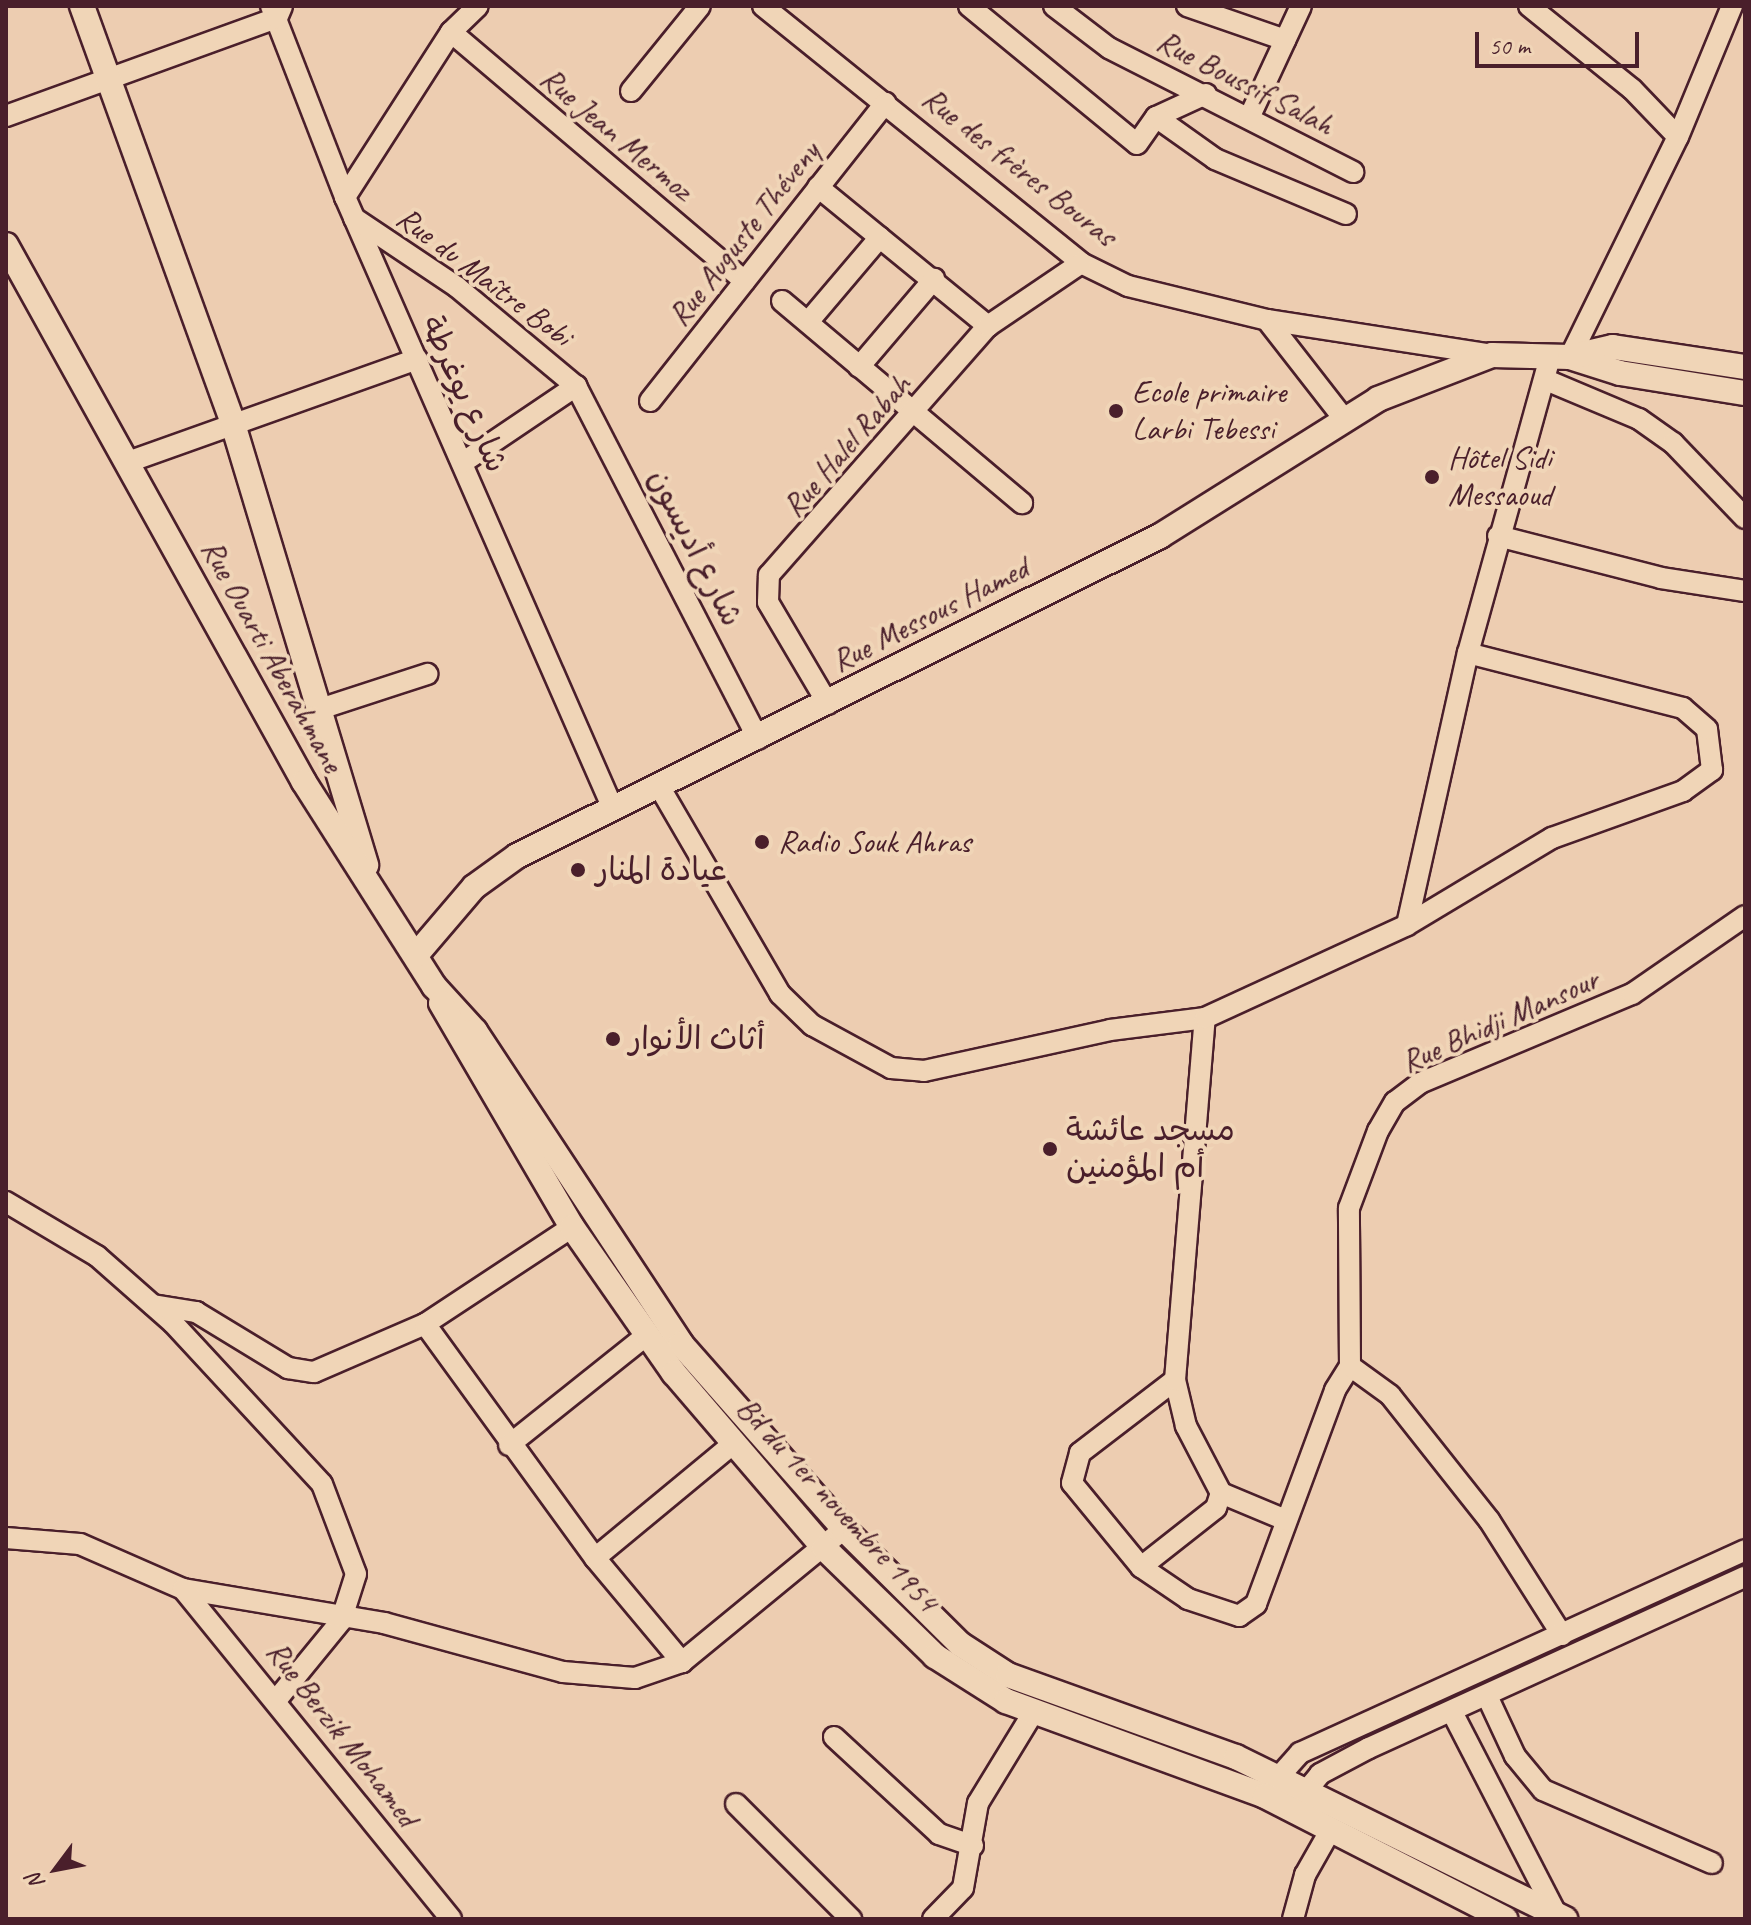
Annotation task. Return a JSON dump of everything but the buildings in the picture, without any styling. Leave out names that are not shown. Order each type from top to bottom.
[{"type":"street","points":[[82,6],[112,76],[233,424],[368,877],[434,986],[475,1031],[681,1344],[844,1529],[943,1629],[1008,1675],[1271,1785],[1300,1753],[1745,1550]]},
{"type":"street","points":[[345,197],[451,32],[478,6]]},
{"type":"street","points":[[631,91],[700,6]]},
{"type":"street","name":"Rue des frères Bouras","points":[[763,6],[1081,263],[1128,286],[1267,320],[1555,365]]},
{"type":"street","points":[[969,6],[1137,144],[1156,117],[1206,94]]},
{"type":"street","name":"Rue Boussif Salah","points":[[1054,6],[1109,48],[1206,94],[1353,172]]},
{"type":"street","points":[[1187,6],[1285,40]]},
{"type":"street","points":[[1249,118],[1301,6]]},
{"type":"street","points":[[1529,6],[1632,89],[1678,137]]},
{"type":"street","points":[[6,116],[276,10]]},
{"type":"street","name":"شارع يوغرطة","points":[[276,10],[345,197],[611,804]]},
{"type":"street","points":[[1407,925],[1468,653],[1498,536],[1555,365],[1678,137],[1723,10]]},
{"type":"street","name":"Rue Jean Mermoz","points":[[451,32],[745,281]]},
{"type":"street","name":"Rue Auguste Théveny","points":[[650,401],[885,103]]},
{"type":"street","points":[[1156,117],[1215,159],[1346,214]]},
{"type":"street","points":[[818,187],[988,326]]},
{"type":"street","name":"Rue du Maître Bobi","points":[[354,218],[457,287],[576,386]]},
{"type":"street","points":[[808,322],[880,237]]},
{"type":"street","name":"Rue Ouarti Aberahmane","points":[[8,252],[304,782],[368,877]]},
{"type":"street","name":"Rue Halel Rabah","points":[[828,704],[768,602],[766,582],[914,415],[988,326],[1081,263]]},
{"type":"street","points":[[859,367],[934,279]]},
{"type":"street","points":[[782,301],[1022,503]]},
{"type":"street","points":[[1267,320],[1341,415]]},
{"type":"street","points":[[1555,365],[1636,348],[1745,367]]},
{"type":"street","name":"Rue Messous Hamed","points":[[416,955],[492,872],[611,804],[659,786],[758,739],[1160,536],[1341,415],[1492,355]]},
{"type":"street","points":[[128,462],[417,359]]},
{"type":"street","points":[[1555,365],[1745,393]]},
{"type":"street","points":[[1555,365],[1639,419],[1684,453],[1745,518]]},
{"type":"street","points":[[462,463],[576,386]]},
{"type":"street","name":"شارع أديسون","points":[[576,386],[758,739]]},
{"type":"street","points":[[1498,536],[1661,578],[1745,591]]},
{"type":"street","points":[[659,786],[780,994],[812,1025],[891,1068],[924,1071],[1110,1030],[1205,1018],[1407,925],[1552,838],[1683,791],[1712,770],[1707,729],[1683,708],[1468,653]]},
{"type":"street","points":[[320,709],[427,674]]},
{"type":"street","name":"Rue Bhidji Mansour","points":[[1350,1366],[1349,1208],[1395,1102],[1420,1083],[1632,994],[1745,916]]},
{"type":"street","name":"Bd du 1er novembre 1954","points":[[434,986],[572,1227],[647,1335],[824,1548],[935,1656],[1033,1713],[1271,1785],[1297,1799],[1330,1831],[1505,1919]]},
{"type":"street","points":[[1205,1018],[1175,1380],[1186,1426],[1221,1493],[1286,1520]]},
{"type":"street","points":[[6,1202],[97,1256],[152,1304],[322,1484],[356,1574],[341,1621],[278,1698]]},
{"type":"street","points":[[152,1304],[196,1312],[288,1368],[314,1372],[425,1324],[572,1227]]},
{"type":"street","points":[[425,1324],[509,1445],[595,1558],[682,1662]]},
{"type":"street","points":[[509,1445],[647,1335]]},
{"type":"street","points":[[1175,1380],[1080,1453],[1070,1473],[1141,1567],[1188,1599],[1239,1616],[1256,1604],[1286,1520],[1350,1366],[1390,1395],[1489,1520],[1562,1635]]},
{"type":"street","points":[[595,1558],[734,1443]]},
{"type":"street","points":[[1141,1567],[1216,1508],[1221,1493]]},
{"type":"street","points":[[6,1538],[80,1544],[183,1589],[341,1621],[384,1623],[589,1677],[635,1678],[682,1662],[844,1529]]},
{"type":"street","points":[[1561,1918],[1297,1799],[1344,1761],[1488,1698],[1745,1577]]},
{"type":"street","name":"Rue Berzik Mohamed","points":[[183,1589],[278,1698],[451,1919]]},
{"type":"street","points":[[1488,1698],[1515,1756],[1543,1790],[1712,1863]]},
{"type":"street","points":[[1452,1712],[1561,1918]]},
{"type":"street","points":[[933,1919],[963,1888],[986,1783],[1033,1713]]},
{"type":"street","points":[[834,1737],[931,1827],[973,1846]]},
{"type":"street","points":[[736,1804],[851,1919]]},
{"type":"street","points":[[1293,1919],[1305,1875],[1330,1831]]},
{"type":"place","name":"Ecole primaire Larbi Tebessi","points":[[1116,411]]},
{"type":"place","name":"Hôtel Sidi Messaoud","points":[[1432,477]]},
{"type":"place","name":"Radio Souk Ahras","points":[[762,842]]},
{"type":"place","name":"عيادة المنار","points":[[578,870]]},
{"type":"place","name":"أثاث الأنوار","points":[[613,1039]]},
{"type":"place","name":"مسجد عائشة أم المؤمنين","points":[[1050,1149]]}]
